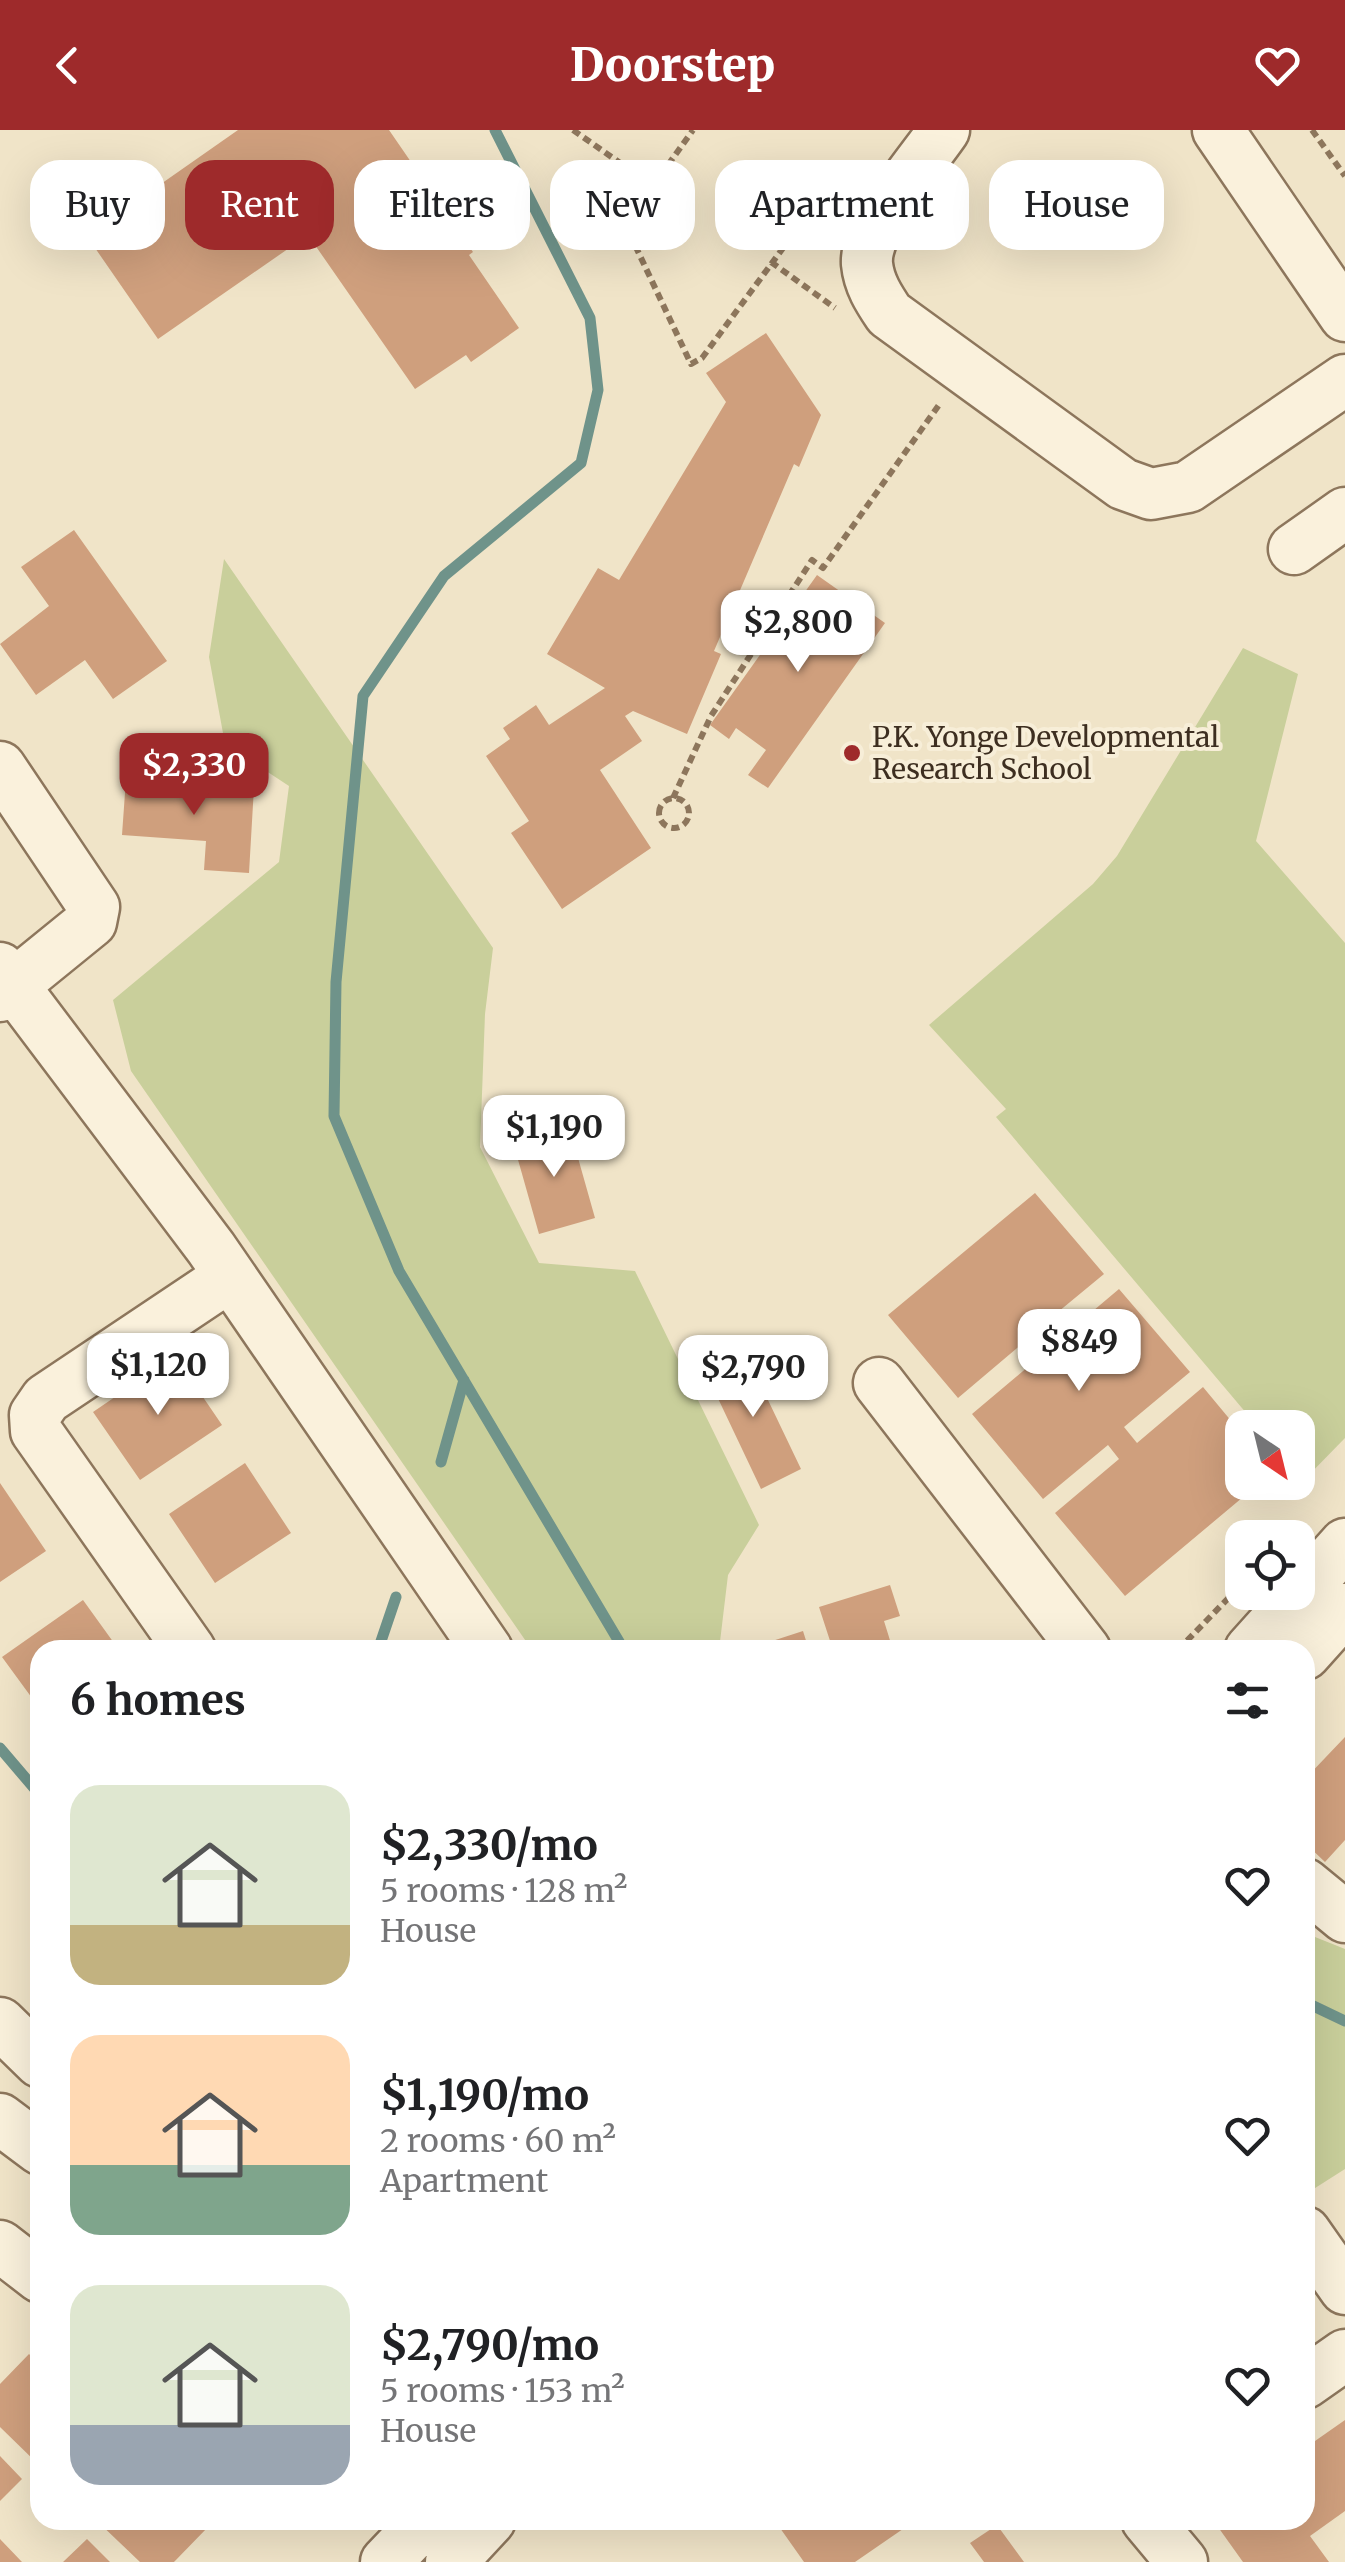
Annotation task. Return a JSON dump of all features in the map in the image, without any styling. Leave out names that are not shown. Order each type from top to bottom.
[{"type":"street","points":[[944,130],[874,231],[866,262],[874,291],[888,314],[1123,484],[1151,494],[1188,487],[1345,380]]},
{"type":"street","points":[[1218,130],[1345,316]]},
{"type":"street","points":[[1294,550],[1345,513]]},
{"type":"street","points":[[0,768],[94,907],[92,922],[4,982],[230,1276],[480,1640]]},
{"type":"street","points":[[183,1640],[36,1431],[35,1416],[46,1400],[230,1276]]},
{"type":"street","points":[[879,1382],[1077,1640]]},
{"type":"street","points":[[1259,1640],[1345,1544]]},
{"type":"street","points":[[1315,1643],[1345,1609]]},
{"type":"street","points":[[1315,1892],[1345,1918]]},
{"type":"street","points":[[0,2023],[30,2052]]},
{"type":"street","points":[[0,2119],[30,2142]]},
{"type":"street","points":[[0,2246],[30,2269]]},
{"type":"street","points":[[1315,2246],[1345,2289]]},
{"type":"street","points":[[1315,2376],[1345,2356]]},
{"type":"street","points":[[386,2562],[416,2530]]},
{"type":"street","points":[[451,2562],[481,2530]]},
{"type":"street","points":[[1155,2530],[1182,2562]]},
{"type":"path","points":[[573,130],[616,160]]},
{"type":"path","points":[[672,160],[693,130]]},
{"type":"path","points":[[1312,130],[1345,176]]},
{"type":"path","points":[[637,250],[692,364],[702,358],[783,250]]},
{"type":"path","points":[[771,262],[835,308],[850,304]]},
{"type":"path","points":[[674,798],[686,804],[690,814],[687,823],[674,829],[661,821],[659,811],[674,798],[710,716],[812,560],[824,568],[948,391]]},
{"type":"path","points":[[1188,1640],[1225,1602]]},
{"type":"green space","points":[[224,559],[493,948],[485,1014],[480,1147],[539,1263],[635,1271],[759,1525],[728,1575],[720,1640],[525,1640],[131,1071],[113,1000],[279,862],[289,786],[225,744],[209,657]]},
{"type":"green space","points":[[1243,648],[1298,674],[1256,841],[1345,943],[1345,1438],[1315,1469],[1315,1410],[1244,1410],[996,1117],[1006,1109],[929,1025],[1093,884],[1117,856]]},
{"type":"green space","points":[[1315,1937],[1345,1949],[1345,2169],[1315,2188]]},
{"type":"building","points":[[238,130],[389,130],[410,160],[354,160],[354,250],[472,250],[469,255],[519,328],[471,362],[466,355],[415,389],[318,250],[334,250],[334,160],[195,160]]},
{"type":"building","points":[[185,167],[185,250],[286,250],[158,339],[96,250],[165,250],[165,181]]},
{"type":"building","points":[[766,333],[821,415],[799,467],[794,464],[714,651],[721,654],[687,734],[633,711],[625,716],[642,741],[600,770],[651,848],[562,909],[511,833],[529,821],[486,756],[510,739],[503,728],[536,705],[549,725],[605,688],[547,654],[598,568],[619,580],[726,402],[706,373]]},
{"type":"building","points":[[74,530],[167,661],[113,699],[85,660],[36,695],[0,644],[49,606],[21,567]]},
{"type":"building","points":[[817,575],[885,623],[768,788],[748,775],[766,750],[736,728],[729,739],[710,725]]},
{"type":"building","points":[[126,779],[254,787],[249,873],[204,870],[206,841],[122,835]]},
{"type":"building","points":[[569,1126],[595,1218],[539,1234],[513,1142]]},
{"type":"building","points":[[1035,1193],[1104,1274],[1041,1326],[1055,1343],[1119,1289],[1190,1372],[1124,1427],[1137,1443],[1203,1387],[1225,1414],[1225,1500],[1240,1500],[1125,1596],[1055,1513],[1119,1459],[1108,1445],[1043,1499],[972,1414],[1036,1360],[1023,1343],[958,1398],[888,1315]]},
{"type":"building","points":[[745,1352],[801,1469],[761,1489],[705,1371]]},
{"type":"building","points":[[175,1356],[222,1425],[140,1480],[93,1412]]},
{"type":"building","points":[[245,1463],[291,1533],[215,1583],[169,1514]]},
{"type":"building","points":[[0,1483],[46,1551],[0,1582]]},
{"type":"building","points":[[890,1585],[900,1616],[884,1621],[890,1640],[830,1640],[819,1607]]},
{"type":"building","points":[[83,1600],[112,1640],[30,1640],[30,1695],[2,1657]]},
{"type":"building","points":[[803,1631],[806,1640],[775,1640]]},
{"type":"building","points":[[1345,1737],[1345,1840],[1325,1862],[1315,1852],[1315,1768]]},
{"type":"building","points":[[30,2355],[30,2456],[0,2427],[0,2384]]},
{"type":"building","points":[[1345,2420],[1345,2511],[1310,2536],[1329,2562],[1243,2562],[1220,2530],[1315,2530],[1315,2441]]},
{"type":"building","points":[[0,2456],[22,2479],[0,2501]]},
{"type":"building","points":[[106,2530],[205,2530],[174,2562],[140,2562]]},
{"type":"building","points":[[781,2530],[901,2530],[855,2562],[804,2562]]},
{"type":"building","points":[[990,2530],[1001,2530],[1024,2562],[984,2562],[970,2543]]},
{"type":"building","points":[[0,2539],[22,2562],[0,2562]]},
{"type":"building","points":[[87,2539],[110,2562],[63,2562]]},
{"type":"waterway","points":[[495,130],[590,318],[598,390],[581,463],[444,576],[363,696],[336,982],[334,1116],[399,1271],[618,1640]]},
{"type":"waterway","points":[[441,1462],[464,1380]]},
{"type":"waterway","points":[[381,1640],[396,1597]]},
{"type":"waterway","points":[[0,1748],[30,1783]]},
{"type":"waterway","points":[[1315,2007],[1345,2021]]},
{"type":"place","name":"P.K. Yonge Developmental Research School","points":[[852,753]]}]
